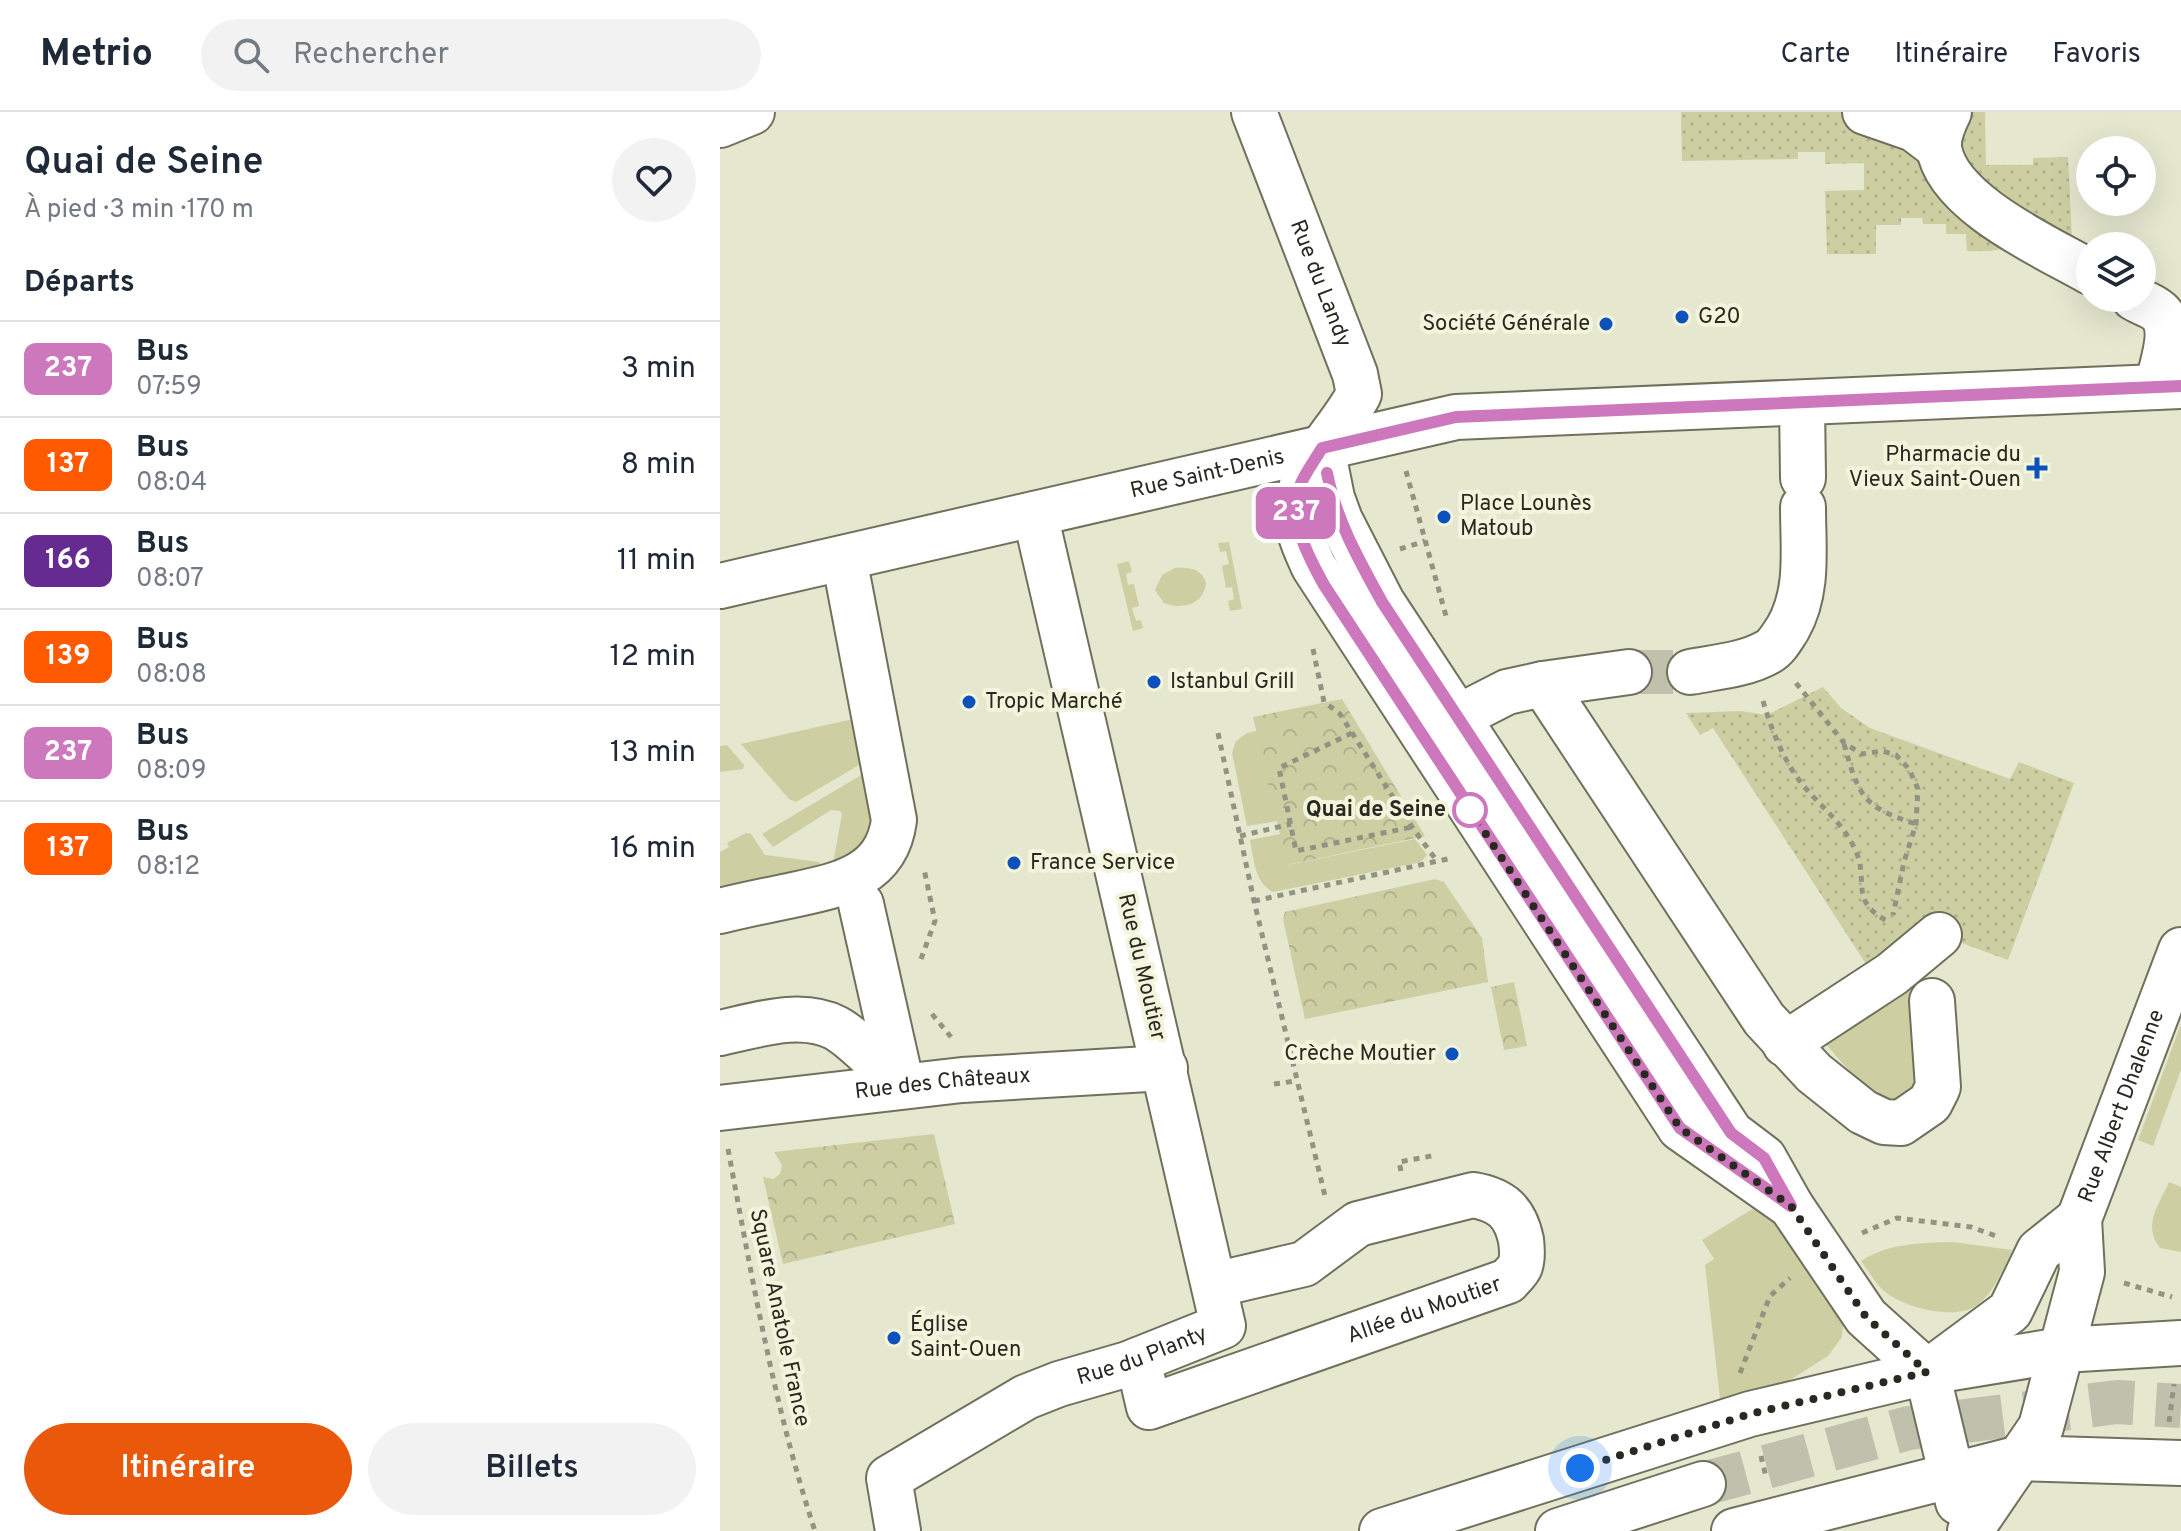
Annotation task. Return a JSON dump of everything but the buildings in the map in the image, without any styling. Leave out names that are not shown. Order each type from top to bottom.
[{"type":"main road","points":[[720,125],[752,112]]},
{"type":"main road","name":"Rue du Landy","points":[[1254,112],[1355,374],[1359,394],[1300,486],[1296,510],[1300,534],[1314,567],[1495,849],[1680,1128],[1791,1206]]},
{"type":"main road","points":[[1865,112],[1914,129],[1944,130],[1951,176],[1970,198],[1998,219],[2076,264]]},
{"type":"main road","points":[[2156,311],[2174,334],[2169,386]]},
{"type":"main road","name":"Rue Saint-Denis","points":[[720,586],[1456,417],[2169,386]]},
{"type":"main road","points":[[1690,672],[1760,655],[1796,615],[1802,596],[1802,403]]},
{"type":"main road","name":"Rue du Landy","points":[[1322,448],[1332,498],[1350,544],[1382,602],[1460,716],[1731,1133],[1764,1158],[1791,1206],[1866,1317],[1927,1372]]},
{"type":"main road","name":"Rue du Moutier","points":[[1035,514],[1218,1305]]},
{"type":"main road","points":[[720,911],[837,886],[865,872],[886,849],[892,833],[894,820],[844,558]]},
{"type":"main road","points":[[1460,716],[1507,692],[1629,672]]},
{"type":"main road","points":[[1543,684],[1764,1019],[1814,1073],[1863,1112],[1884,1122],[1901,1123],[1930,1103],[1938,1087],[1932,1001]]},
{"type":"main road","points":[[861,904],[902,1086]]},
{"type":"main road","points":[[1785,1044],[1892,974],[1939,935]]},
{"type":"main road","name":"Rue Albert Dhalenne","points":[[1968,1531],[2041,1427],[2082,1272],[2079,1219],[2181,950]]},
{"type":"main road","points":[[720,1033],[795,1019],[817,1021],[839,1029],[902,1086]]},
{"type":"main road","name":"Rue des Châteaux","points":[[723,1123],[902,1086],[1165,1068]]},
{"type":"main road","name":"Allée du Moutier","points":[[1138,1360],[1149,1407],[1508,1281],[1520,1267],[1523,1249],[1517,1223],[1508,1209],[1491,1198],[1473,1195],[1362,1218],[1304,1264],[1218,1305]]},
{"type":"main road","name":"Rue Albert Dhalenne","points":[[1927,1372],[2010,1311],[2039,1251],[2079,1219]]},
{"type":"main road","name":"Rue du Planty","points":[[898,1531],[889,1478],[1026,1397],[1138,1360],[1218,1305]]},
{"type":"main road","points":[[1382,1531],[1750,1414],[1927,1372],[2062,1350],[2181,1343]]},
{"type":"main road","points":[[1927,1372],[1968,1531]]},
{"type":"main road","points":[[1734,1531],[2020,1458],[2181,1463]]},
{"type":"main road","points":[[1558,1531],[1703,1484]]},
{"type":"path","points":[[1311,638],[1324,702],[1340,714],[1437,861]]},
{"type":"path","points":[[1760,655],[1844,743],[1862,754],[1882,751],[1896,755],[1909,769],[1918,789],[1916,824],[1891,923],[1873,913],[1861,897],[1863,877],[1856,850],[1837,818],[1800,781],[1779,746],[1760,655]]},
{"type":"path","points":[[1218,733],[1254,901],[1329,1212],[1362,1218]]},
{"type":"path","points":[[1352,733],[1279,768],[1296,851],[1412,827]]},
{"type":"path","points":[[1844,743],[1852,772],[1875,809],[1916,824]]},
{"type":"path","points":[[1240,836],[1291,824]]},
{"type":"path","points":[[1254,901],[1495,849]]},
{"type":"path","points":[[1274,1084],[1296,1081]]},
{"type":"path","name":"Square Anatole France","points":[[723,1123],[769,1357],[796,1474],[815,1531]]},
{"type":"path","points":[[1750,1414],[1777,1519]]},
{"type":"green space","points":[[1681,112],[1985,112],[1986,165],[2033,165],[2033,158],[2068,157],[2072,238],[1990,251],[1967,251],[1966,234],[1946,234],[1946,224],[1923,224],[1922,218],[1901,218],[1901,225],[1876,225],[1876,254],[1827,254],[1825,191],[1864,190],[1864,163],[1825,164],[1825,152],[1798,152],[1798,159],[1682,161]]},
{"type":"green space","points":[[1229,542],[1242,609],[1230,611],[1228,601],[1234,599],[1232,587],[1226,588],[1222,566],[1229,564],[1226,551],[1220,552],[1218,543]]},
{"type":"green space","points":[[1129,561],[1132,572],[1126,574],[1128,585],[1134,584],[1139,606],[1132,608],[1136,621],[1141,620],[1143,628],[1133,631],[1117,564]]},
{"type":"green space","points":[[1175,568],[1194,570],[1204,578],[1206,583],[1201,596],[1191,604],[1177,606],[1164,603],[1155,590],[1162,575]]},
{"type":"green space","points":[[1823,687],[1841,708],[1870,728],[2010,779],[2019,762],[2074,783],[2008,960],[1918,927],[1868,967],[1713,728],[1700,735],[1686,713],[1740,711],[1767,715]]},
{"type":"green space","points":[[1342,699],[1425,836],[1287,865],[1253,717]]},
{"type":"green space","points":[[1330,715],[1266,760],[1278,821],[1247,826],[1232,753],[1236,741],[1247,733]]},
{"type":"green space","points":[[862,717],[871,758],[796,802],[789,799],[741,744]]},
{"type":"green space","points":[[727,745],[744,765],[743,769],[720,772],[720,746]]},
{"type":"green space","points":[[873,768],[876,837],[831,874],[842,814],[840,811],[831,810],[773,847],[762,834]]},
{"type":"green space","points":[[746,833],[751,834],[765,855],[819,862],[824,867],[720,897],[720,852],[729,847],[727,843]]},
{"type":"green space","points":[[1280,834],[1288,865],[1415,839],[1427,855],[1421,862],[1273,892],[1258,876],[1250,840]]},
{"type":"green space","points":[[1435,879],[1444,882],[1482,938],[1488,982],[1305,1019],[1283,919],[1285,912]]},
{"type":"green space","points":[[1514,982],[1527,1046],[1504,1050],[1491,987]]},
{"type":"green space","points":[[1913,989],[1922,1083],[1892,1104],[1856,1077],[1826,1044]]},
{"type":"green space","points":[[2181,1024],[2181,1070],[2153,1146],[2138,1140]]},
{"type":"green space","points":[[934,1134],[955,1224],[783,1264],[762,1173],[763,1177],[773,1179],[780,1174],[782,1165],[774,1152]]},
{"type":"green space","points":[[2169,1182],[2181,1187],[2181,1252],[2160,1248],[2152,1231],[2154,1215]]},
{"type":"green space","points":[[1754,1208],[1763,1208],[1772,1214],[1841,1313],[1842,1337],[1828,1356],[1760,1399],[1721,1408],[1705,1265],[1714,1259],[1702,1240]]},
{"type":"green space","points":[[1953,1242],[2012,1250],[1997,1282],[1986,1296],[1964,1311],[1928,1310],[1892,1297],[1881,1288],[1861,1261],[1894,1247]]},
{"type":"tunnel","points":[[1629,672],[1690,672]]},
{"type":"tunnel","points":[[1703,1484],[1909,1428],[2117,1402],[2181,1406]]},
{"type":"bus line","name":"237","points":[[1327,473],[1332,498],[1350,544],[1382,602],[1460,716],[1731,1133],[1764,1158],[1791,1206],[1680,1128],[1324,585],[1300,534],[1296,510],[1300,486],[1322,448],[1456,417],[2181,386]]},
{"type":"place","name":"G20","points":[[1682,317]]},
{"type":"place","name":"Société Générale","points":[[1606,324]]},
{"type":"place","name":"Pharmacie du Vieux Saint-Ouen","points":[[2037,468]]},
{"type":"place","name":"Place Lounès Matoub","points":[[1444,517]]},
{"type":"place","name":"Istanbul Grill","points":[[1154,682]]},
{"type":"place","name":"Tropic Marché","points":[[969,702]]},
{"type":"place","name":"Quai de Seine","points":[[1470,810]]},
{"type":"place","name":"France Service","points":[[1014,863]]},
{"type":"place","name":"Crèche Moutier","points":[[1452,1054]]},
{"type":"place","name":"Église Saint-Ouen","points":[[894,1338]]},
{"type":"route","points":[[1470,810],[1680,1128],[1791,1206],[1866,1317],[1927,1372],[1750,1414],[1580,1468]]}]
